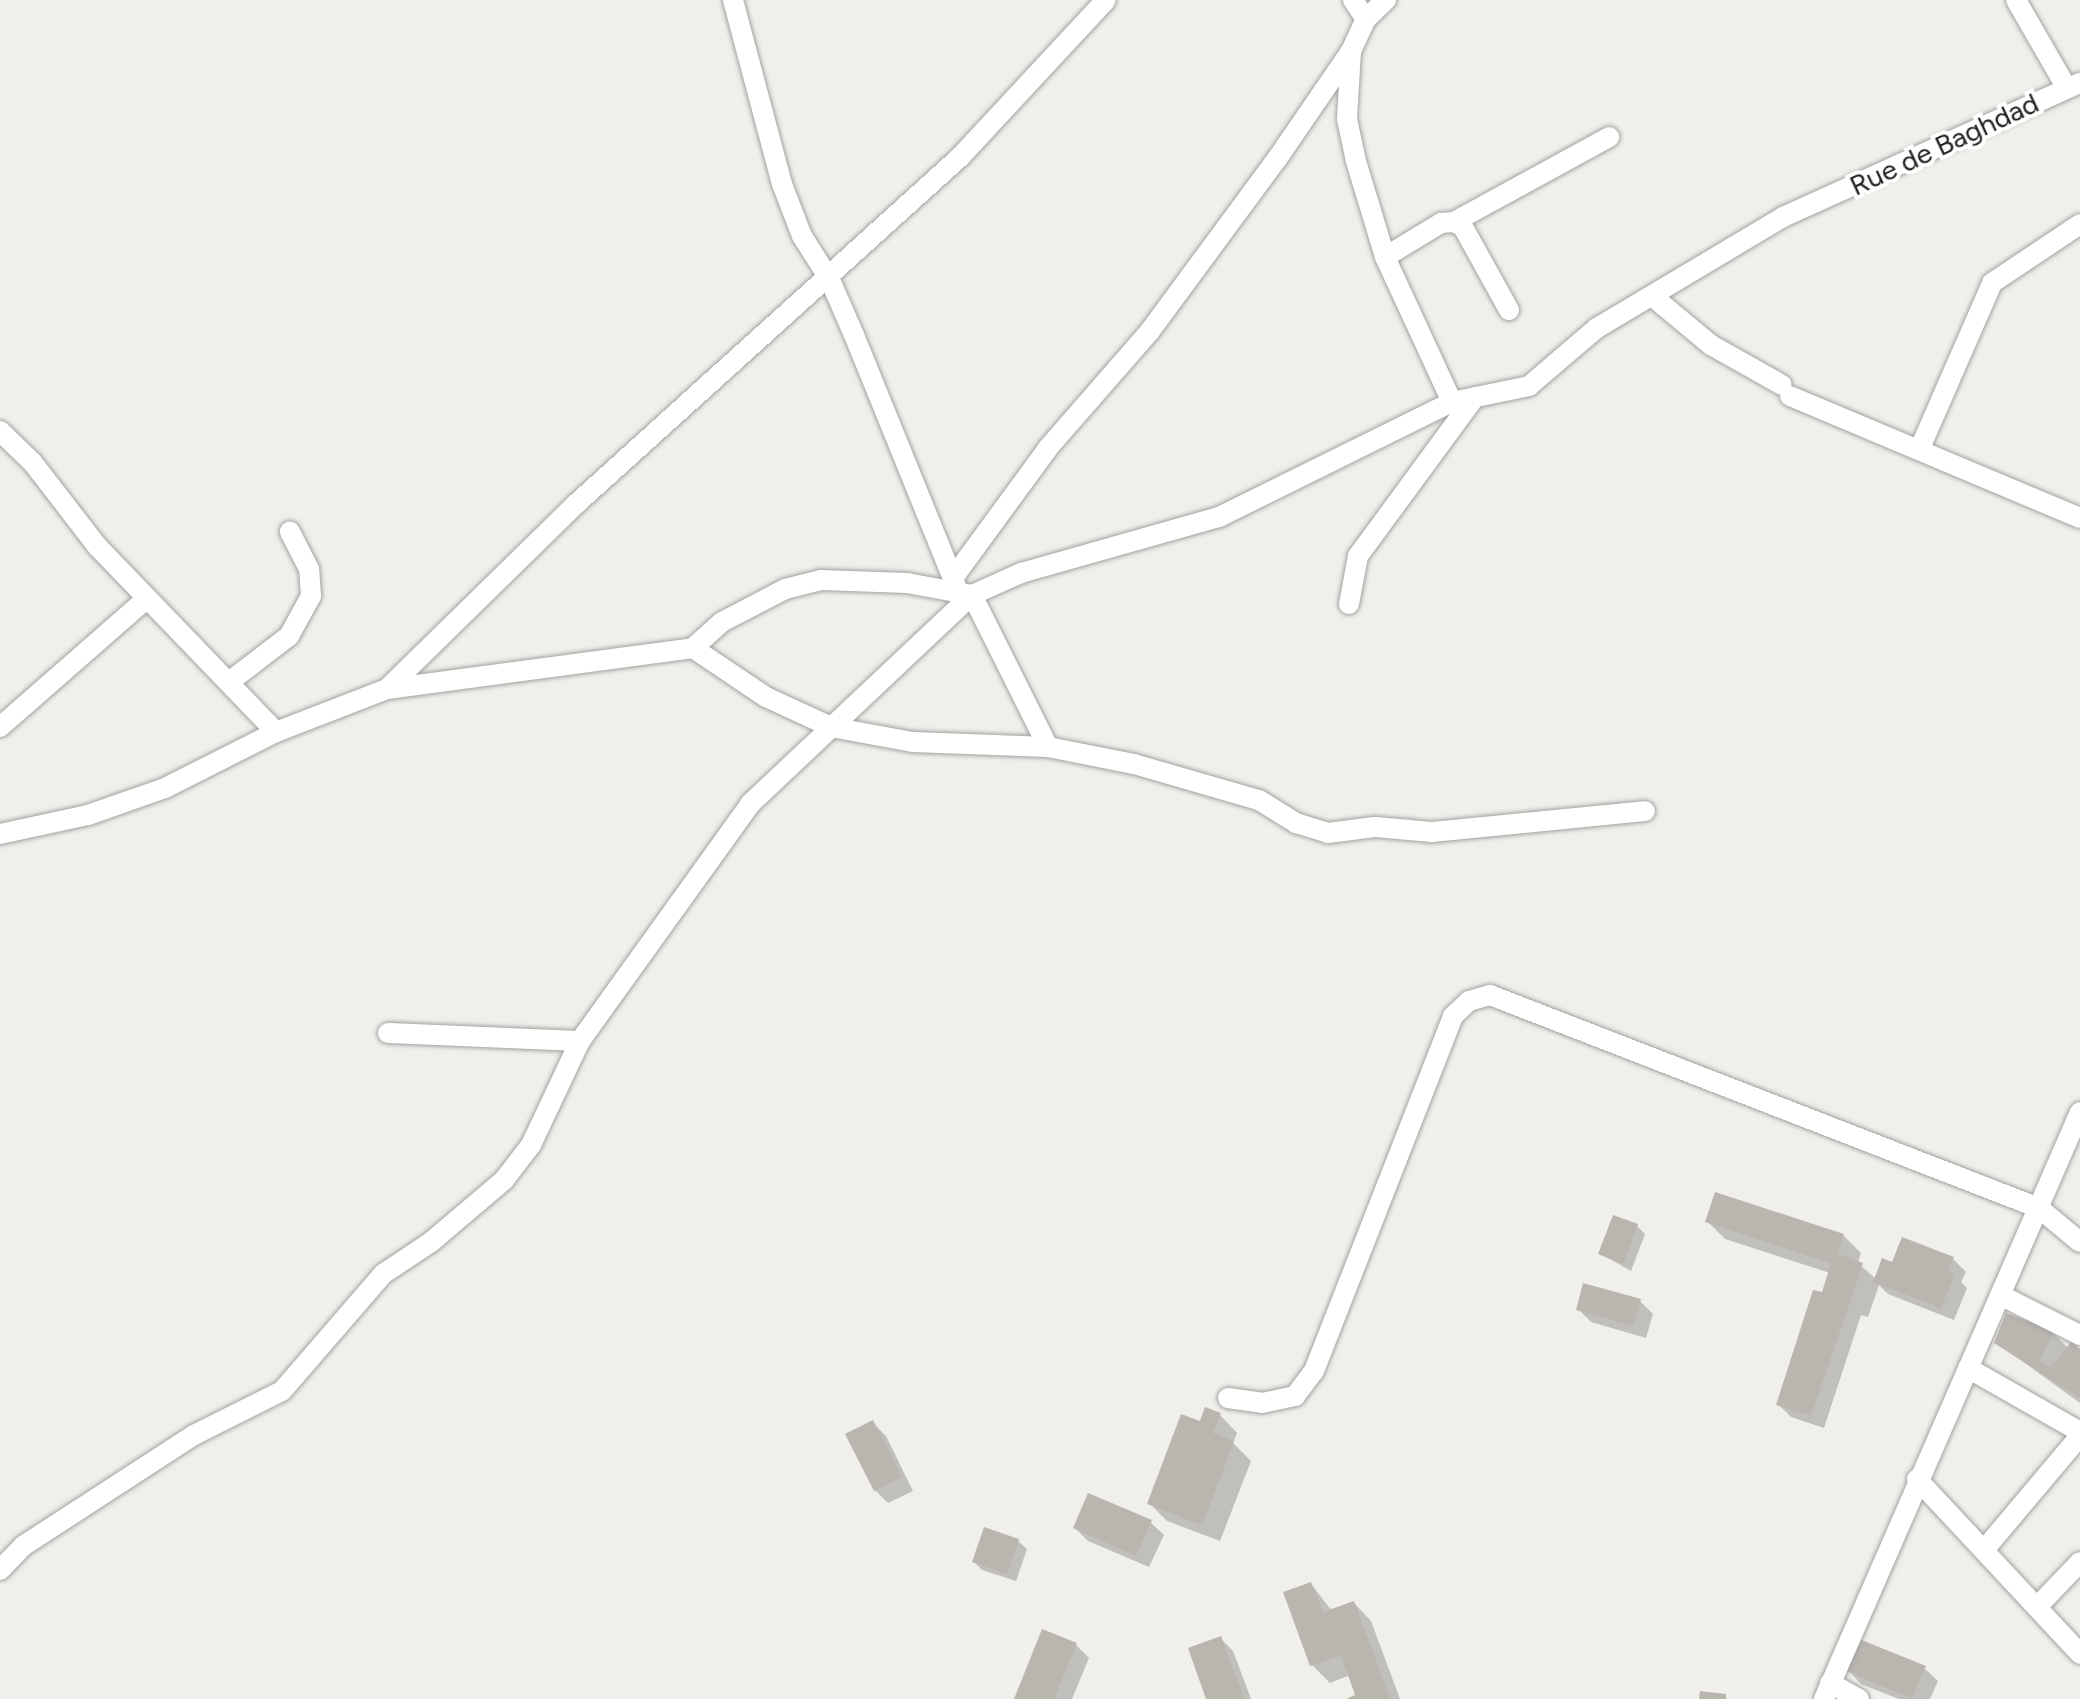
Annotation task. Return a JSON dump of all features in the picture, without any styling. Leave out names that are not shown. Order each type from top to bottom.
[{"type":"street","points":[[733,0],[782,184],[802,236],[830,280],[961,587],[1048,747]]},
{"type":"street","points":[[387,689],[576,504],[830,280],[960,157],[1106,0]]},
{"type":"street","points":[[1353,0],[1366,19]]},
{"type":"street","points":[[0,1570],[23,1546],[194,1435],[282,1391],[383,1274],[431,1242],[504,1180],[531,1145],[580,1041],[750,804],[831,727],[961,587],[1048,448],[1150,331],[1351,51],[1366,19],[1386,0]]},
{"type":"street","points":[[2016,0],[2073,85]]},
{"type":"street","points":[[1351,51],[1347,119],[1385,257],[1452,402]]},
{"type":"street","name":"Rue de Baghdad","points":[[961,587],[1219,517],[1452,402],[1529,386],[1597,328],[1770,224],[2073,85]]},
{"type":"street","points":[[1385,257],[1441,223],[1454,222],[1609,137]]},
{"type":"street","points":[[1454,222],[1463,227],[1509,310]]},
{"type":"street","points":[[1920,448],[1992,283],[2080,224]]},
{"type":"street","points":[[1652,296],[1711,345],[1786,390],[2080,518]]},
{"type":"street","points":[[1349,604],[1358,556],[1475,397]]},
{"type":"street","points":[[0,431],[33,463],[146,599],[276,732]]},
{"type":"street","points":[[229,682],[267,658],[289,636],[311,596],[309,569],[290,532]]},
{"type":"street","points":[[0,834],[88,815],[165,788],[276,732],[387,689],[693,648],[722,622],[785,589],[821,580],[961,587]]},
{"type":"street","points":[[0,727],[146,599]]},
{"type":"street","points":[[693,648],[766,697],[831,727],[913,742],[1048,747],[1134,764],[1259,800],[1296,823],[1328,833],[1383,827],[1432,832],[1645,811]]},
{"type":"street","points":[[1228,1398],[1262,1403],[1295,1396],[1314,1371],[1453,1016],[1469,1001],[1490,995],[2039,1208],[2080,1242]]},
{"type":"street","points":[[388,1033],[580,1041]]},
{"type":"street","points":[[1859,1699],[1827,1691],[1917,1479],[2080,1112]]},
{"type":"street","points":[[2000,1295],[2080,1335]]},
{"type":"street","points":[[1968,1368],[2080,1434],[1984,1550]]},
{"type":"street","points":[[1917,1479],[2080,1654]]},
{"type":"street","points":[[2037,1607],[2080,1562]]},
{"type":"building","points":[[1715,1192],[1844,1234],[1837,1254],[1863,1263],[1811,1416],[1776,1405],[1813,1290],[1822,1292],[1831,1263],[1705,1222]]},
{"type":"building","points":[[1613,1215],[1638,1224],[1623,1264],[1598,1254]]},
{"type":"building","points":[[1902,1237],[1954,1257],[1948,1270],[1955,1273],[1941,1308],[1873,1282],[1882,1258],[1892,1262]]},
{"type":"building","points":[[1583,1283],[1641,1299],[1633,1326],[1576,1310]]},
{"type":"building","points":[[2006,1313],[2054,1331],[2040,1360],[2050,1368],[2071,1342],[2080,1349],[2080,1398],[1994,1343]]},
{"type":"building","points":[[1205,1407],[1221,1413],[1213,1433],[1234,1441],[1202,1525],[1147,1504],[1181,1414],[1200,1421]]},
{"type":"building","points":[[873,1420],[902,1477],[874,1491],[845,1434]]},
{"type":"building","points":[[1088,1493],[1152,1520],[1136,1556],[1073,1528]]},
{"type":"building","points":[[984,1527],[1019,1539],[1007,1574],[972,1562]]},
{"type":"building","points":[[1311,1582],[1323,1612],[1354,1601],[1390,1699],[1346,1699],[1355,1695],[1341,1655],[1310,1666],[1283,1592]]},
{"type":"building","points":[[1042,1629],[1077,1643],[1054,1699],[1014,1699]]},
{"type":"building","points":[[1221,1636],[1244,1699],[1206,1699],[1188,1648]]},
{"type":"building","points":[[1859,1639],[1926,1666],[1912,1698],[1846,1671]]},
{"type":"building","points":[[1700,1691],[1726,1694],[1726,1699],[1699,1699]]}]
